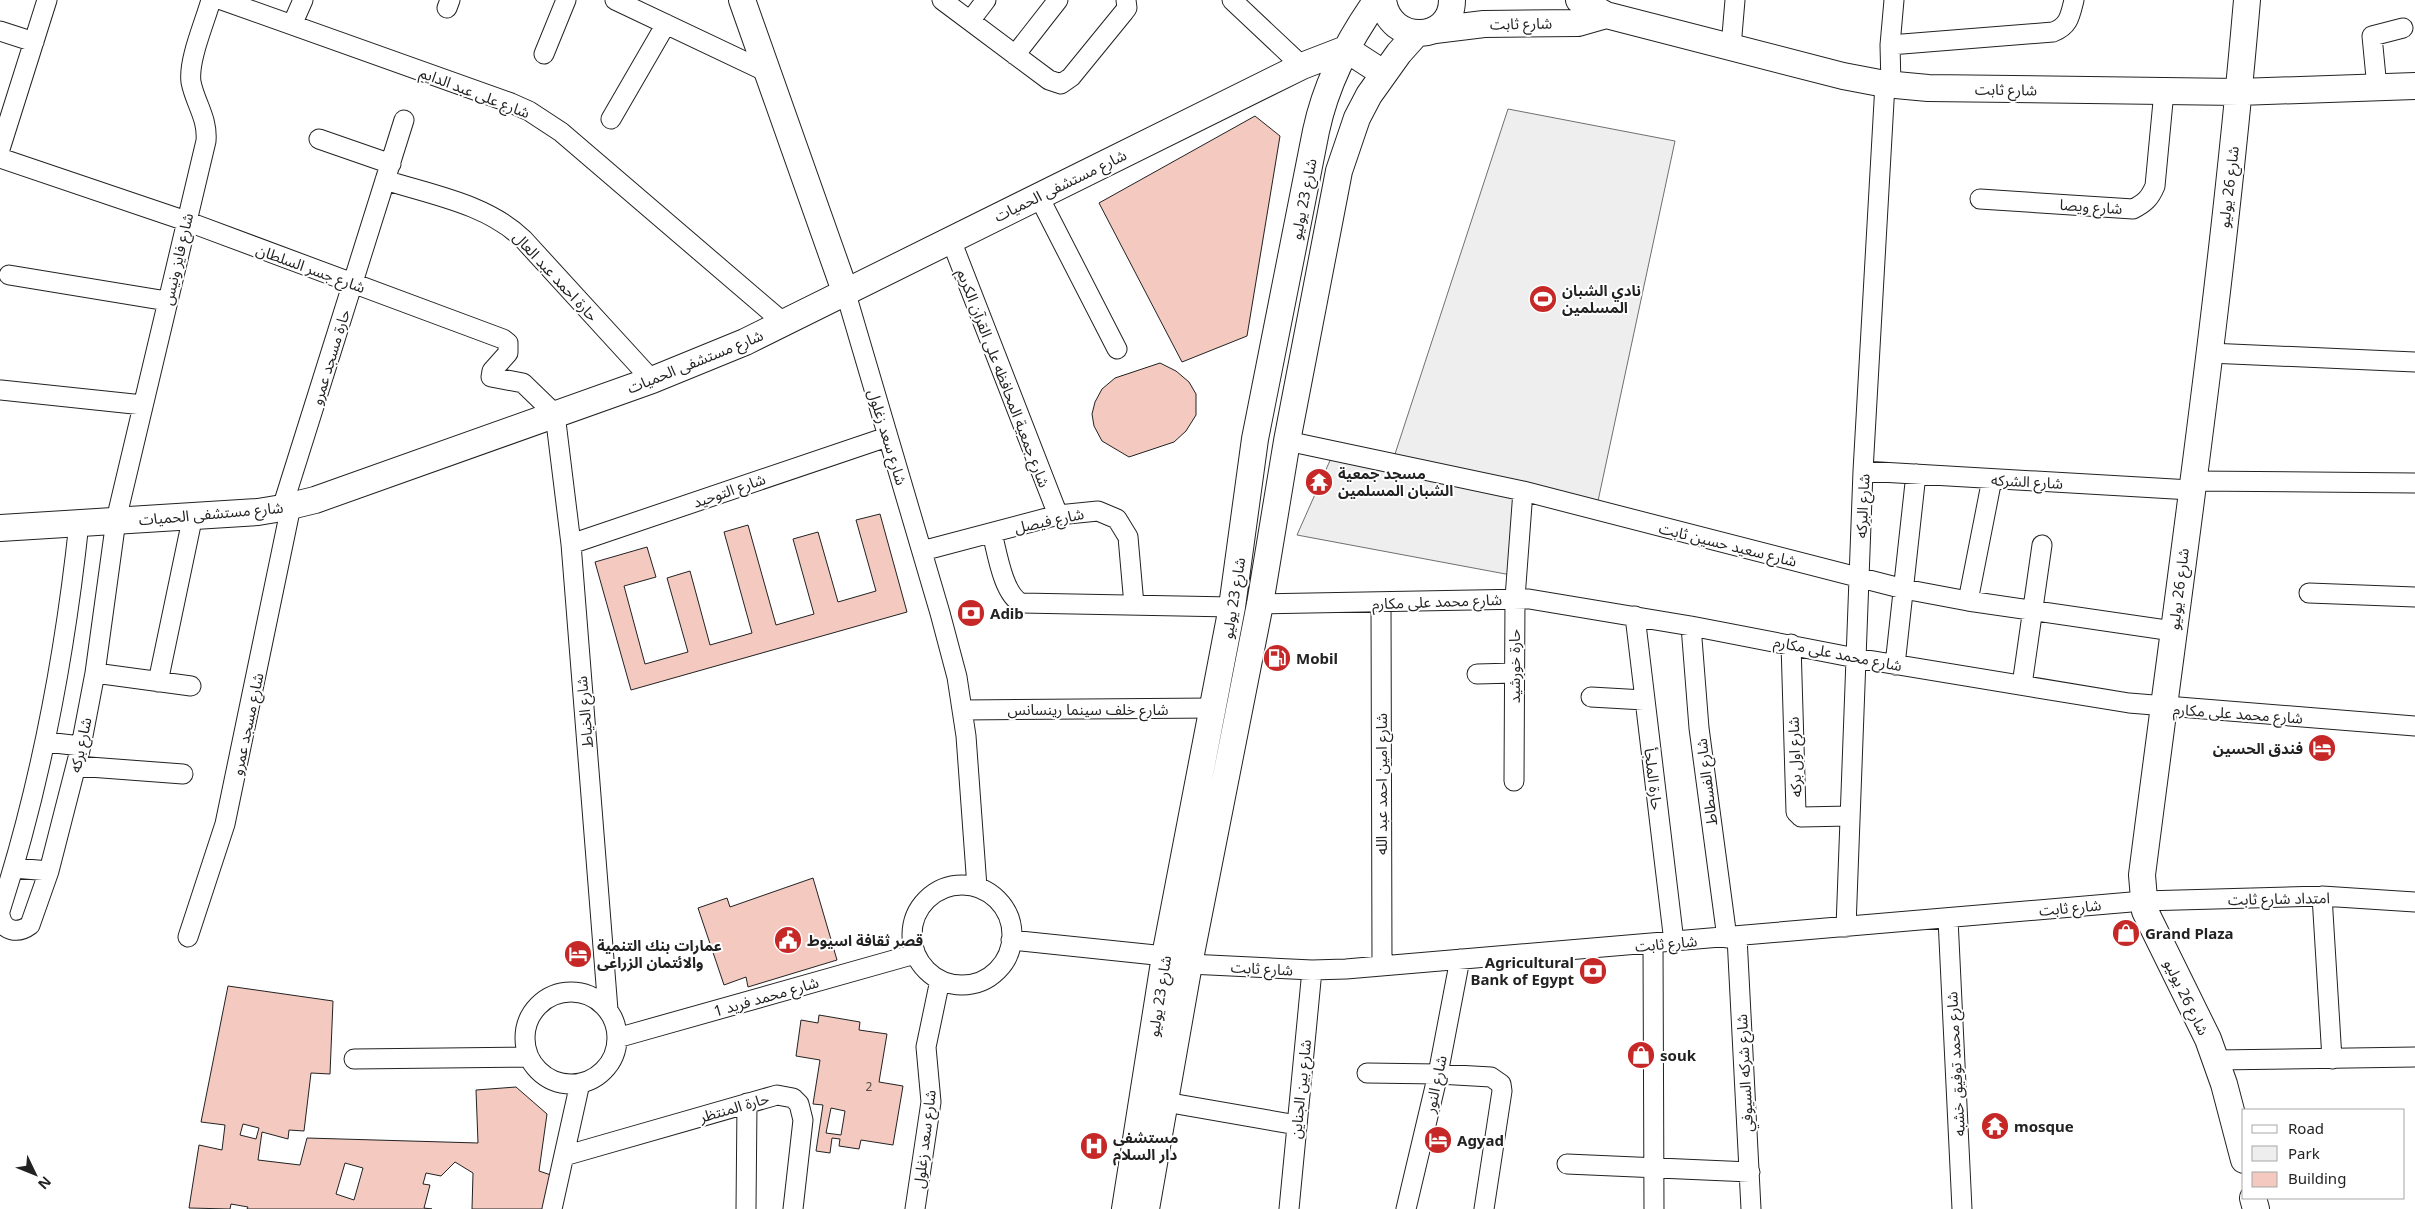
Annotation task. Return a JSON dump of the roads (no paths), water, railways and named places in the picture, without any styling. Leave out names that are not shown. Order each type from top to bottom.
[{"type":"main road","name":"شارع 23 يوليو","points":[[1146,1209],[1165,1102],[1177,960],[1256,439],[1321,107],[1346,50],[1377,0]]},
{"type":"main road","points":[[1383,0],[1390,20],[1406,32],[1425,32]]},
{"type":"main road","name":"شارع 23 يوليو","points":[[1126,1209],[1177,960],[1260,604],[1287,441],[1339,171],[1357,118],[1383,73],[1425,32],[1449,15],[1452,0]]},
{"type":"main road","name":"شارع ثابت","points":[[1579,0],[1606,15],[1843,76],[1888,85],[1928,88],[2239,92],[2415,86]]},
{"type":"main road","name":"شارع 26 يوليو","points":[[2242,1153],[2216,1060],[2199,1019],[2150,921],[2143,900],[2142,875],[2209,353],[2239,92],[2247,0]]},
{"type":"main road","name":"شارع سعد زغلول","points":[[746,2],[846,294]]},
{"type":"main road","name":"شارع ثابت","points":[[1425,32],[1484,24],[1578,23],[1606,15]]},
{"type":"main road","name":"شارع مستشفى الحميات","points":[[0,528],[287,507],[315,500],[701,361],[785,324],[1038,195],[1302,66],[1346,50]]},
{"type":"main road","points":[[1346,50],[1383,73]]},
{"type":"main road","points":[[1316,131],[1348,142]]},
{"type":"street","points":[[0,149],[47,0]]},
{"type":"street","name":"شارع فايز ونيس","points":[[116,520],[207,132],[203,113],[191,83],[191,73],[211,0]]},
{"type":"street","name":"شارع على عبد الدايم","points":[[222,0],[511,104],[546,121],[785,324]]},
{"type":"street","points":[[292,26],[303,0]]},
{"type":"street","points":[[544,54],[566,0]]},
{"type":"street","points":[[615,0],[769,73]]},
{"type":"street","points":[[942,0],[1015,55],[1055,83],[1061,84],[1072,77],[1124,12],[1127,8],[1126,0]]},
{"type":"street","points":[[970,21],[986,0]]},
{"type":"street","points":[[1015,55],[1058,0]]},
{"type":"street","points":[[1232,0],[1302,66]]},
{"type":"street","points":[[1731,48],[1735,0]]},
{"type":"street","name":"شارع البركه","points":[[1846,928],[1863,471],[1894,0]]},
{"type":"street","points":[[1890,45],[2052,32],[2059,30],[2070,20],[2074,0]]},
{"type":"street","points":[[611,119],[666,24]]},
{"type":"street","points":[[2377,88],[2372,36],[2403,28]]},
{"type":"street","points":[[0,31],[34,42]]},
{"type":"street","name":"شارع ويصا","points":[[1980,199],[2133,209],[2143,204],[2151,196],[2155,186],[2164,91]]},
{"type":"street","name":"حارة مسجد عمرو","points":[[287,507],[353,283],[404,120]]},
{"type":"street","name":"حارة احمد عبد العال","points":[[319,139],[388,172],[481,211],[508,226],[652,380]]},
{"type":"street","name":"شارع جسر السلطان","points":[[0,158],[186,221],[506,341],[509,347],[508,353],[492,371],[492,378],[523,383],[555,414]]},
{"type":"street","points":[[1038,195],[1117,349]]},
{"type":"street","name":"شارع جمعية المحافظه على القرآن الكريم","points":[[951,240],[1058,515]]},
{"type":"street","points":[[9,275],[168,301]]},
{"type":"street","name":"شارع سعد زغلول","points":[[846,294],[950,645],[963,710],[976,887]]},
{"type":"street","points":[[2209,353],[2415,362]]},
{"type":"street","points":[[1,390],[143,405]]},
{"type":"street","name":"شارع الخياط","points":[[555,414],[571,544],[608,1010]]},
{"type":"street","name":"شارع التوحيد","points":[[571,544],[887,436]]},
{"type":"street","name":"شارع سعيد حسين ثابت","points":[[1287,441],[1523,491],[1858,578],[1904,588],[1968,601],[2173,631]]},
{"type":"street","name":"شارع الشركه","points":[[1863,471],[1992,479],[2192,485],[2415,483]]},
{"type":"street","points":[[1895,665],[1916,474]]},
{"type":"street","points":[[1968,601],[1992,479]]},
{"type":"street","name":"حارة خورشيد","points":[[1514,781],[1515,598],[1523,491]]},
{"type":"street","name":"شارع مسجد عمرو","points":[[188,937],[227,815],[287,507]]},
{"type":"street","name":"شارع فيصل","points":[[922,551],[1058,515],[1098,511],[1117,519],[1128,537],[1134,605]]},
{"type":"street","points":[[158,682],[193,515]]},
{"type":"street","name":"شارع بركه","points":[[0,915],[5,926],[10,930],[18,931],[30,925],[49,871],[81,746],[95,673],[116,520]]},
{"type":"street","points":[[0,911],[14,868],[46,742],[60,669],[78,522]]},
{"type":"street","points":[[992,533],[1008,590],[1015,600],[1028,604],[1232,607]]},
{"type":"street","points":[[2022,685],[2042,544]]},
{"type":"street","points":[[2309,593],[2415,597]]},
{"type":"street","name":"شارع محمد على مكارم","points":[[1260,604],[1381,603],[1515,598],[1635,616],[1895,665],[2163,707],[2415,726]]},
{"type":"street","name":"شارع امين احمد عبد الله","points":[[1381,603],[1382,965]]},
{"type":"street","name":"حارة الملجأ","points":[[1635,616],[1674,942]]},
{"type":"street","name":"شارع الفسطاط","points":[[1691,626],[1699,728],[1732,937]]},
{"type":"street","name":"شارع اول بركه","points":[[1791,644],[1796,812],[1801,817],[1850,816]]},
{"type":"street","points":[[95,673],[191,686]]},
{"type":"street","points":[[1477,674],[1514,673]]},
{"type":"street","points":[[1591,697],[1644,700]]},
{"type":"street","name":"شارع خلف سينما رينسانس","points":[[963,710],[1214,708]]},
{"type":"street","points":[[46,742],[81,746]]},
{"type":"street","points":[[76,766],[183,774]]},
{"type":"street","points":[[14,868],[49,871]]},
{"type":"street","points":[[961,885],[976,887],[989,893],[1007,913],[1011,926],[1011,940],[1005,959],[992,974],[966,984],[953,984],[940,980],[925,969],[915,954],[912,938],[914,922],[920,908],[931,895],[945,888],[961,885]]},
{"type":"street","points":[[2322,896],[2332,1059]]},
{"type":"street","name":"امتداد شارع ثابت","points":[[2143,900],[2322,896],[2415,902]]},
{"type":"street","name":"شارع ثابت","points":[[1011,940],[1177,960],[1312,970],[1846,928],[2143,900]]},
{"type":"street","name":"شارع محمد توفيق خشبه","points":[[1948,919],[1962,1209]]},
{"type":"street","name":"شارع شركه السيوفي","points":[[1732,937],[1750,1172],[1751,1209]]},
{"type":"street","points":[[1653,944],[1654,1209]]},
{"type":"street","name":"شارع محمد فريد 1","points":[[617,1038],[915,954]]},
{"type":"street","name":"شارع النور","points":[[1406,1209],[1438,1074],[1460,959]]},
{"type":"street","name":"شارع بين الجناين","points":[[1289,1209],[1312,970]]},
{"type":"street","name":"شارع سعد زغلول","points":[[915,1209],[930,1102],[926,1047],[940,980]]},
{"type":"street","points":[[573,992],[586,995],[598,1001],[608,1010],[613,1019],[617,1038],[610,1062],[603,1072],[592,1079],[580,1083],[562,1083],[545,1076],[529,1057],[526,1031],[530,1018],[548,999],[560,994],[573,992]]},
{"type":"street","points":[[354,1059],[529,1057]]},
{"type":"street","points":[[2216,1060],[2415,1057]]},
{"type":"street","points":[[1367,1074],[1438,1074],[1491,1078],[1500,1084],[1502,1091],[1484,1209]]},
{"type":"street","points":[[552,1209],[580,1083]]},
{"type":"street","name":"حارة المنتظر","points":[[564,1156],[777,1094],[785,1095],[799,1104],[803,1112],[794,1209]]},
{"type":"street","points":[[1165,1102],[1297,1125]]},
{"type":"street","points":[[746,1209],[747,1103]]},
{"type":"street","points":[[1568,1164],[1750,1172]]},
{"type":"place","name":"نادي الشبان المسلمين","points":[[1543,299]]},
{"type":"place","name":"مسجد جمعية الشبان المسلمين","points":[[1319,482]]},
{"type":"place","name":"Adib","points":[[971,613]]},
{"type":"place","name":"Mobil","points":[[1277,658]]},
{"type":"place","name":"فندق الحسين","points":[[2322,748]]},
{"type":"place","name":"Grand Plaza","points":[[2126,933]]},
{"type":"place","name":"قصر ثقافة اسيوط","points":[[788,940]]},
{"type":"place","name":"عمارات بنك التنمية والائتمان الزراعى","points":[[578,954]]},
{"type":"place","name":"Agricultural Bank of Egypt","points":[[1593,971]]},
{"type":"place","name":"souk","points":[[1641,1055]]},
{"type":"place","name":"mosque","points":[[1995,1126]]},
{"type":"place","name":"Agyad","points":[[1438,1140]]},
{"type":"place","name":"مستشفى دار السلام","points":[[1094,1146]]}]
